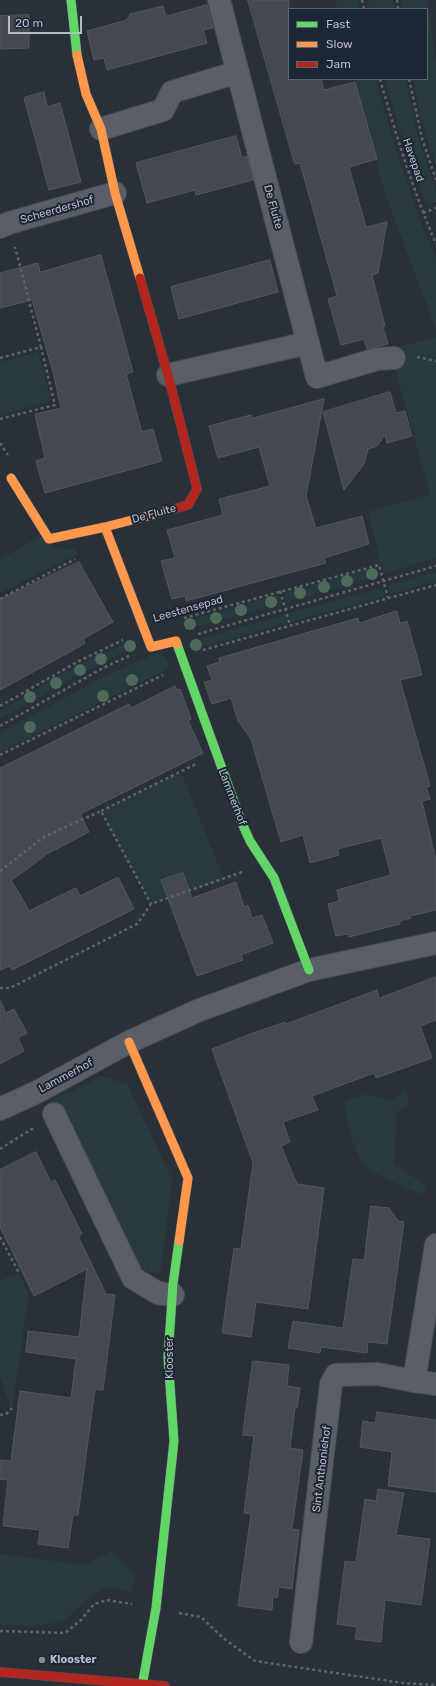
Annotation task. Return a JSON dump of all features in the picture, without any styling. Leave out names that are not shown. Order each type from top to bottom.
[{"type":"street","name":"De Fluite","points":[[11,478],[49,539],[105,527],[188,505],[197,489],[168,375],[115,193],[101,130],[86,94],[78,60],[71,0]]},
{"type":"street","name":"De Fluite","points":[[219,0],[317,377],[377,359],[394,358]]},
{"type":"street","points":[[101,130],[163,110],[172,92],[238,72]]},
{"type":"street","name":"Scheerdershof","points":[[5,225],[115,193]]},
{"type":"street","points":[[168,375],[308,343]]},
{"type":"street","points":[[105,527],[151,647],[176,641]]},
{"type":"street","name":"Lammerhof","points":[[176,641],[241,822],[250,841],[274,878],[310,970]]},
{"type":"street","name":"Lammerhof","points":[[0,1108],[37,1092],[129,1042],[197,1011],[310,970],[436,943]]},
{"type":"street","name":"Klooster","points":[[129,1042],[188,1178],[173,1295],[168,1357],[174,1441],[156,1608],[142,1685]]},
{"type":"street","points":[[54,1114],[133,1278],[158,1292],[173,1295]]},
{"type":"street","points":[[414,1381],[436,1245]]},
{"type":"street","name":"Sint Anthoniehof","points":[[301,1642],[331,1384],[336,1375],[377,1374],[436,1384]]},
{"type":"street","points":[[0,1672],[165,1686]]},
{"type":"path","name":"Havepad","points":[[380,80],[400,148],[423,213],[436,244]]},
{"type":"path","name":"Havepad","points":[[409,80],[418,123],[436,180]]},
{"type":"path","points":[[423,213],[436,208]]},
{"type":"path","points":[[0,419],[55,405],[41,347],[5,225]]},
{"type":"path","points":[[0,358],[41,347]]},
{"type":"path","points":[[0,599],[86,554],[79,532]]},
{"type":"path","name":"Leestensepad","points":[[178,619],[379,565],[388,598]]},
{"type":"path","points":[[176,641],[285,608],[436,566]]},
{"type":"path","points":[[182,656],[436,585]]},
{"type":"path","points":[[280,591],[290,625]]},
{"type":"path","name":"Leestensepad","points":[[0,706],[79,661],[145,630]]},
{"type":"path","points":[[0,726],[103,668],[151,647]]},
{"type":"path","points":[[0,755],[166,673],[185,666]]},
{"type":"path","points":[[0,871],[44,837],[101,811],[198,763],[217,756]]},
{"type":"path","points":[[101,811],[151,904]]},
{"type":"path","points":[[0,988],[10,988],[137,924],[151,904],[265,864]]},
{"type":"path","points":[[0,1149],[29,1132],[54,1114]]},
{"type":"path","points":[[0,1237],[19,1273]]},
{"type":"path","points":[[0,1415],[6,1414],[12,1408]]},
{"type":"path","points":[[0,1631],[65,1633],[81,1620],[94,1604],[107,1600],[156,1608]]},
{"type":"green space","points":[[335,0],[357,0],[359,8],[338,8]]},
{"type":"green space","points":[[368,0],[393,0],[395,8],[369,8]]},
{"type":"green space","points":[[401,0],[427,0],[436,61],[436,166],[422,123],[413,80],[428,80],[428,8],[403,8]]},
{"type":"green space","points":[[354,80],[375,80],[397,153],[418,215],[436,259],[436,329],[384,191]]},
{"type":"green space","points":[[385,80],[405,80],[419,140],[436,190],[436,202],[428,204],[425,201]]},
{"type":"green space","points":[[436,337],[436,558],[386,573],[380,561],[368,512],[430,494],[395,369],[394,348]]},
{"type":"green space","points":[[38,352],[51,401],[0,415],[0,362]]},
{"type":"green space","points":[[41,536],[53,546],[64,549],[75,549],[77,555],[0,593],[0,559]]},
{"type":"green space","points":[[376,567],[378,576],[286,602],[284,593]]},
{"type":"green space","points":[[436,573],[436,581],[390,594],[389,585]]},
{"type":"green space","points":[[382,588],[385,596],[292,622],[290,613]]},
{"type":"green space","points":[[278,595],[281,603],[185,630],[183,622]]},
{"type":"green space","points":[[285,615],[287,623],[191,650],[189,642]]},
{"type":"green space","points":[[132,640],[135,647],[76,676],[0,719],[0,711],[61,674]]},
{"type":"green space","points":[[162,651],[170,668],[0,752],[0,733],[103,677]]},
{"type":"green space","points":[[181,772],[224,879],[151,904],[101,811]]},
{"type":"green space","points":[[102,1076],[127,1084],[172,1179],[160,1275],[133,1267],[52,1099],[64,1095]]},
{"type":"green space","points":[[405,1090],[410,1106],[397,1111],[394,1164],[427,1186],[423,1195],[382,1177],[370,1170],[364,1164],[359,1157],[352,1139],[344,1102],[366,1094],[390,1101]]},
{"type":"green space","points":[[19,1273],[29,1295],[12,1408],[0,1379],[0,1280]]},
{"type":"green space","points":[[111,1551],[135,1576],[131,1593],[113,1588],[99,1591],[87,1599],[66,1619],[54,1623],[31,1625],[0,1624],[0,1554],[84,1565]]},
{"type":"building","points":[[248,0],[289,0],[288,80],[321,80],[324,90],[355,82],[377,159],[349,167],[366,227],[387,222],[378,273],[372,275],[388,344],[367,349],[364,339],[341,345],[328,299],[337,296],[300,163],[295,164]]},
{"type":"building","points":[[207,5],[213,28],[203,30],[207,43],[107,70],[104,58],[94,60],[87,31],[127,20],[130,14],[163,6],[166,16]]},
{"type":"building","points":[[29,15],[29,48],[0,49],[0,16]]},
{"type":"building","points":[[44,92],[47,107],[60,103],[81,182],[49,190],[24,98]]},
{"type":"building","points":[[236,136],[242,158],[247,156],[253,180],[196,195],[195,190],[147,203],[136,163]]},
{"type":"building","points":[[101,255],[133,372],[126,374],[142,432],[153,429],[162,461],[45,493],[36,461],[45,458],[35,414],[61,408],[53,372],[32,300],[0,308],[0,273],[38,263],[40,272]]},
{"type":"building","points":[[270,260],[278,292],[179,319],[171,287]]},
{"type":"building","points":[[390,392],[396,413],[405,411],[412,436],[387,443],[385,435],[377,446],[368,449],[364,464],[344,490],[323,412]]},
{"type":"building","points":[[324,399],[306,496],[316,528],[362,516],[369,544],[324,558],[326,563],[186,601],[185,596],[172,599],[161,561],[175,558],[167,530],[223,515],[219,499],[270,486],[259,447],[218,458],[209,426],[251,415],[252,418]]},
{"type":"building","points":[[79,562],[113,622],[83,639],[85,643],[0,690],[0,600]]},
{"type":"building","points":[[397,611],[400,623],[407,621],[422,675],[400,680],[430,786],[426,787],[430,799],[422,801],[436,860],[436,910],[410,916],[411,918],[400,921],[400,924],[349,937],[348,934],[336,936],[328,904],[339,901],[337,890],[391,875],[381,838],[338,849],[339,855],[310,863],[303,835],[281,842],[251,739],[238,721],[231,698],[212,704],[204,682],[212,680],[207,666],[220,662],[219,658],[358,618],[359,623]]},
{"type":"building","points":[[175,686],[177,690],[180,689],[191,719],[188,721],[203,753],[80,814],[89,832],[47,854],[11,881],[29,911],[76,888],[80,896],[118,877],[134,909],[12,970],[10,966],[0,970],[0,768],[129,704],[131,708]]},
{"type":"building","points":[[183,873],[192,898],[236,882],[244,907],[248,905],[252,918],[262,915],[273,943],[241,955],[243,960],[197,976],[161,880]]},
{"type":"building","points":[[436,977],[436,1020],[420,1026],[432,1058],[376,1078],[374,1073],[312,1096],[318,1110],[283,1122],[290,1142],[281,1146],[297,1184],[324,1188],[308,1309],[256,1302],[251,1337],[222,1333],[234,1248],[241,1249],[253,1163],[212,1049],[285,1022],[286,1024],[377,990],[379,998]]},
{"type":"building","points":[[0,1000],[6,1013],[14,1009],[27,1033],[18,1038],[24,1051],[0,1064]]},
{"type":"building","points":[[36,1152],[51,1182],[55,1180],[82,1234],[78,1236],[106,1294],[115,1295],[103,1390],[95,1389],[78,1515],[73,1515],[68,1548],[38,1544],[40,1530],[3,1526],[8,1480],[0,1479],[0,1460],[11,1461],[20,1391],[71,1398],[76,1359],[26,1352],[28,1331],[79,1337],[87,1269],[34,1296],[0,1227],[0,1170]]},
{"type":"building","points":[[371,1206],[389,1208],[398,1221],[404,1222],[387,1344],[368,1342],[367,1353],[321,1347],[320,1353],[288,1348],[293,1321],[343,1328],[353,1259],[364,1260]]},
{"type":"building","points":[[253,1361],[289,1365],[287,1386],[300,1388],[297,1408],[295,1408],[290,1448],[303,1450],[292,1529],[299,1530],[292,1589],[279,1587],[277,1598],[273,1597],[272,1610],[238,1606],[251,1514],[244,1513],[254,1436],[243,1435]]},
{"type":"building","points":[[377,1412],[436,1420],[436,1492],[388,1486],[392,1452],[360,1447],[363,1421],[375,1423]]},
{"type":"building","points":[[378,1489],[404,1493],[396,1535],[430,1539],[421,1605],[385,1600],[381,1642],[355,1639],[357,1627],[337,1624],[345,1561],[356,1562],[365,1499],[376,1501]]},
{"type":"traffic: fast","points":[[71,0],[77,55]]},
{"type":"traffic: fast","points":[[177,644],[241,821],[250,841],[274,878],[309,970]]},
{"type":"traffic: fast","points":[[142,1686],[156,1608],[174,1441],[168,1357],[173,1284],[179,1241]]},
{"type":"traffic: slow","points":[[77,55],[86,94],[101,129],[115,193],[140,278]]},
{"type":"traffic: slow","points":[[11,478],[49,539],[105,527],[163,512]]},
{"type":"traffic: slow","points":[[105,527],[151,647],[176,641],[177,644]]},
{"type":"traffic: slow","points":[[129,1042],[188,1178],[179,1241]]},
{"type":"traffic: jam","points":[[140,278],[168,375],[197,489],[188,505],[163,512]]},
{"type":"traffic: jam","points":[[0,1672],[165,1686]]},
{"type":"place","name":"Klooster","points":[[42,1660]]}]
